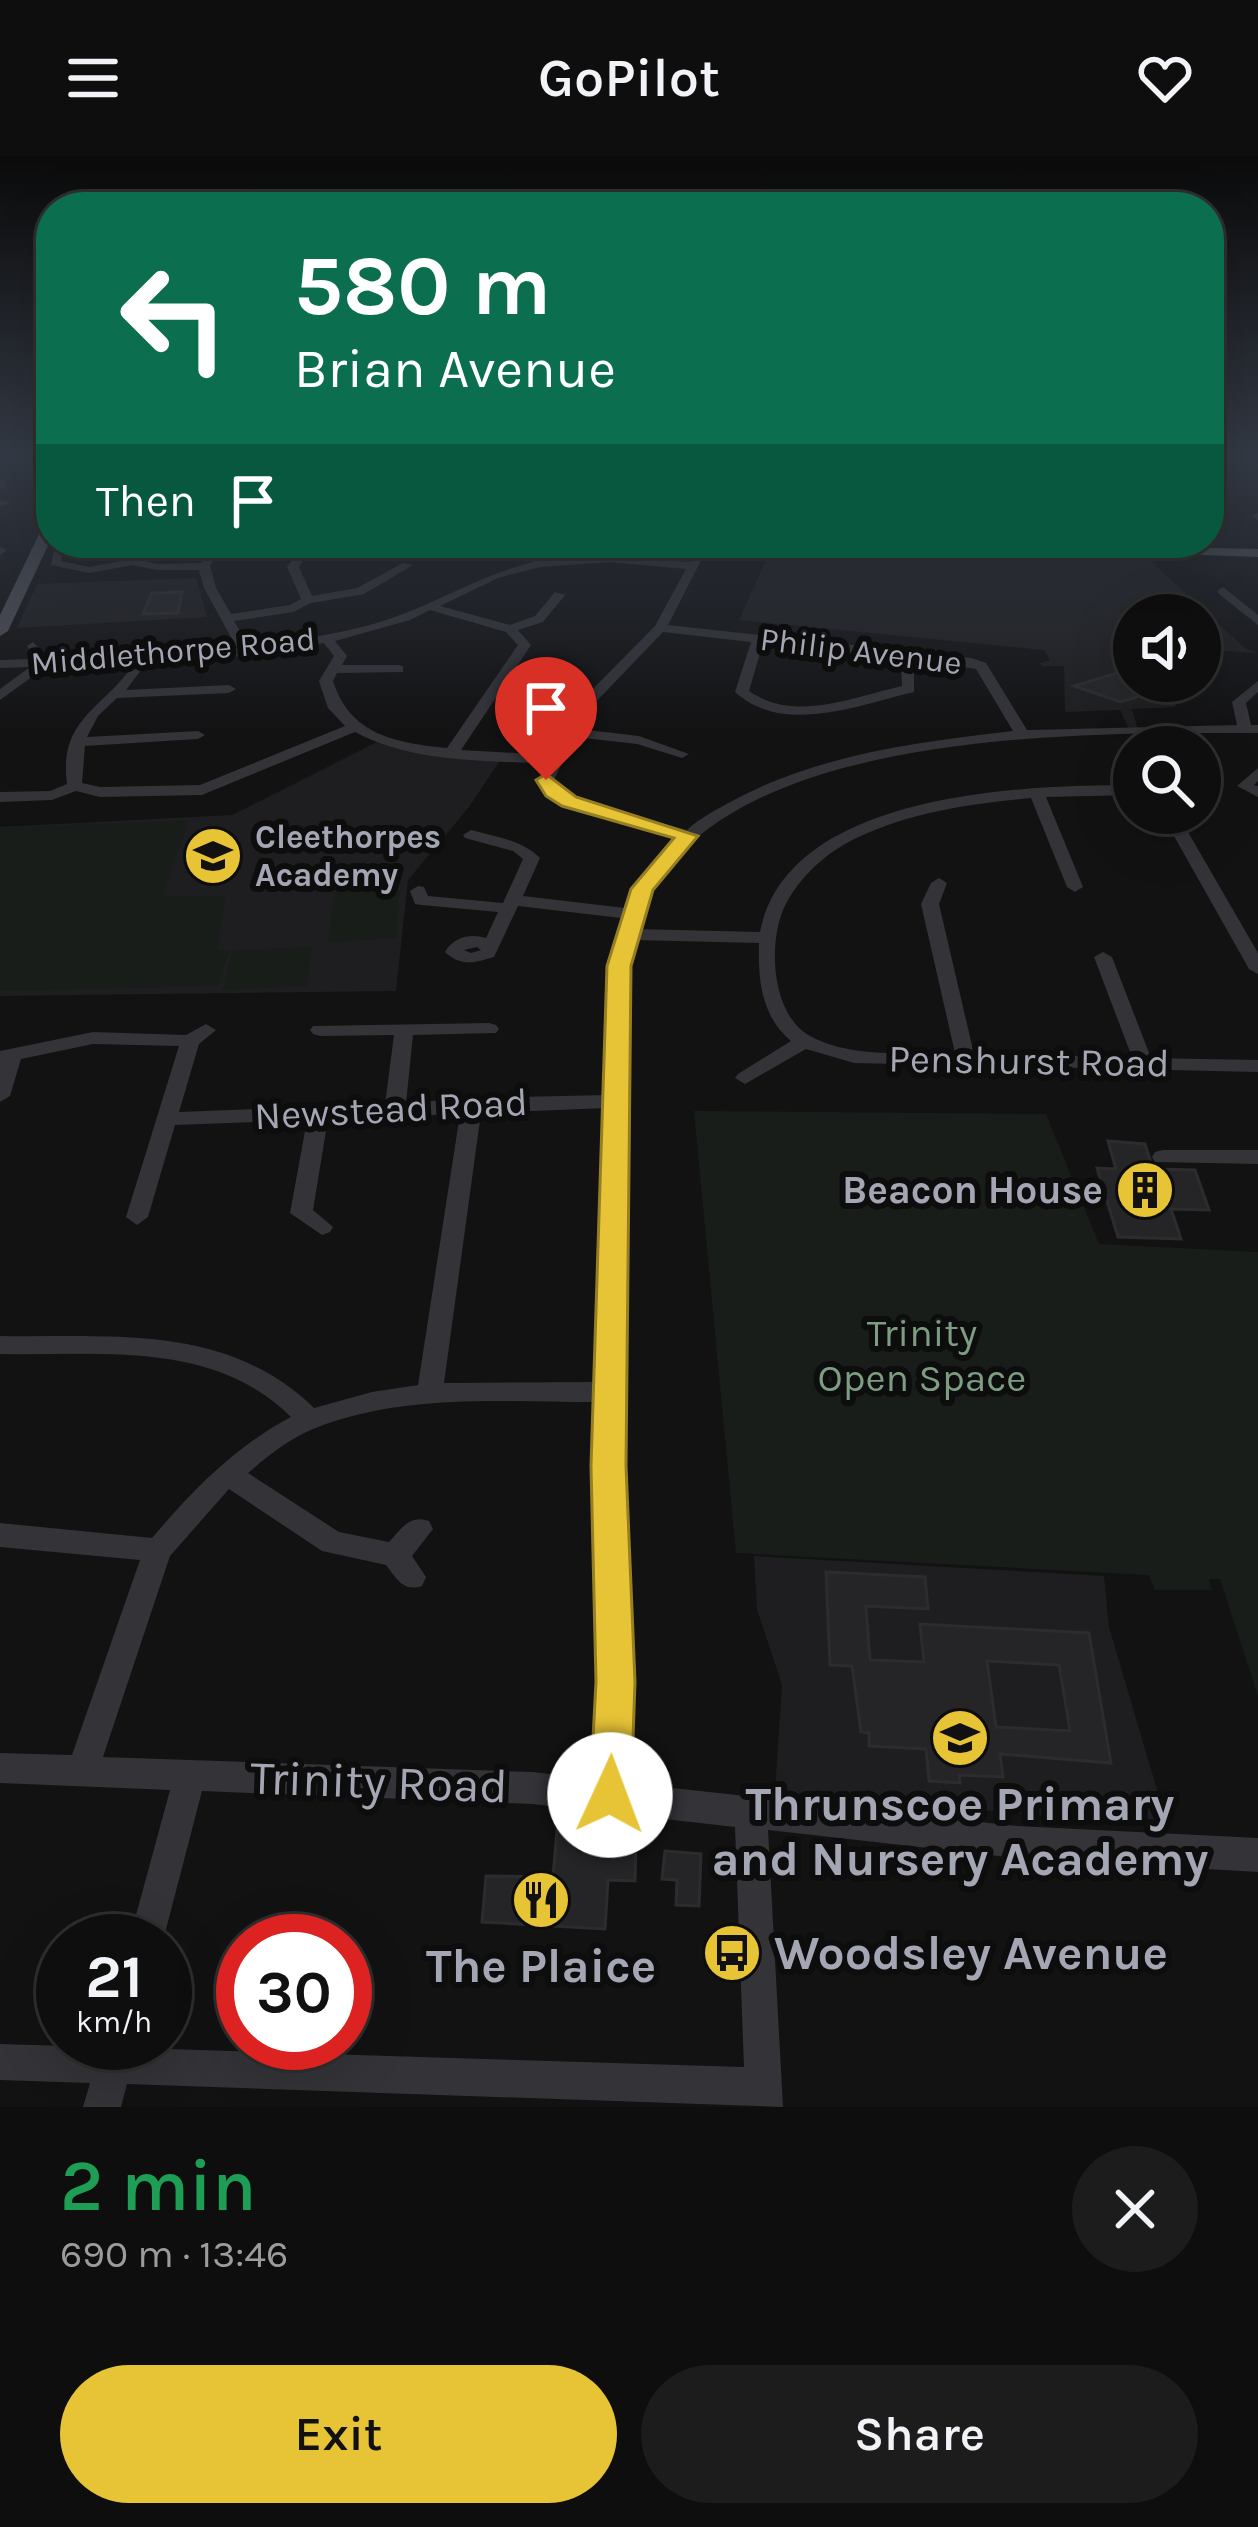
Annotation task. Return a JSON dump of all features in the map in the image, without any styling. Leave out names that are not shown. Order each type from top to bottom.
[{"type":"main road","points":[[1224,553],[1258,554]]},
{"type":"main road","points":[[0,631],[36,555]]},
{"type":"street","points":[[56,558],[69,569],[133,562],[204,566]]},
{"type":"street","points":[[131,558],[133,562]]},
{"type":"street","points":[[204,566],[210,558]]},
{"type":"street","points":[[299,558],[293,567],[308,600]]},
{"type":"street","points":[[535,558],[540,564]]},
{"type":"street","points":[[688,836],[560,797],[546,780],[584,706],[660,628],[697,558]]},
{"type":"street","name":"Middlethorpe Road","points":[[0,664],[246,652],[327,639],[432,608],[494,576],[540,564],[610,560],[692,566]]},
{"type":"street","points":[[204,566],[246,652]]},
{"type":"street","points":[[227,619],[350,595],[395,568]]},
{"type":"street","points":[[1223,591],[1258,621]]},
{"type":"street","points":[[510,629],[539,619],[560,594]]},
{"type":"street","points":[[432,608],[510,629],[523,640],[522,652],[452,752]]},
{"type":"street","name":"Philip Avenue","points":[[660,628],[981,667],[1023,736]]},
{"type":"street","points":[[327,639],[341,656],[326,681],[333,705],[356,728],[401,745],[554,760]]},
{"type":"street","points":[[758,639],[742,692],[760,705],[781,709],[822,707],[909,689],[908,655]]},
{"type":"street","points":[[0,697],[44,662],[33,646]]},
{"type":"street","points":[[76,786],[72,772],[93,713],[134,677],[144,657]]},
{"type":"street","points":[[335,669],[398,669]]},
{"type":"street","points":[[1221,732],[1251,729],[1239,703],[1258,685]]},
{"type":"street","points":[[118,694],[229,689]]},
{"type":"street","points":[[0,797],[52,795],[76,786],[109,792],[202,790],[356,728]]},
{"type":"street","points":[[570,733],[639,740],[682,754]]},
{"type":"street","points":[[81,742],[205,734]]},
{"type":"street","points":[[610,1795],[615,1682],[610,1392],[619,966],[628,924],[650,875],[688,836],[744,800],[816,771],[914,748],[1023,736],[1113,739]]},
{"type":"street","points":[[1258,772],[1245,786],[1258,792]]},
{"type":"street","points":[[745,1078],[803,1042],[772,1009],[767,938],[776,904],[807,866],[847,839],[937,806],[1036,791],[1113,790]]},
{"type":"street","points":[[1036,791],[1075,887]]},
{"type":"street","points":[[1181,834],[1258,969]]},
{"type":"street","points":[[481,843],[531,855],[489,946]]},
{"type":"street","points":[[939,884],[930,904],[966,1060]]},
{"type":"street","points":[[418,891],[421,900],[508,904],[628,924],[767,938]]},
{"type":"street","points":[[1103,957],[1144,1064]]},
{"type":"street","points":[[320,1030],[348,1023],[404,1029],[466,1022],[489,1029]]},
{"type":"street","points":[[395,1108],[404,1029]]},
{"type":"street","points":[[0,1096],[6,1055],[93,1038],[198,1035],[136,1217]]},
{"type":"street","name":"Penshurst Road","points":[[803,1042],[854,1057],[1258,1066]]},
{"type":"street","name":"Newstead Road","points":[[166,1119],[615,1101]]},
{"type":"street","points":[[430,1393],[472,1104]]},
{"type":"street","points":[[319,1113],[292,1219],[322,1227]]},
{"type":"street","points":[[1163,1157],[1258,1157]]},
{"type":"street","points":[[0,1345],[166,1349],[212,1358],[273,1382],[309,1419]]},
{"type":"street","points":[[82,1771],[158,1550],[228,1474],[268,1441],[309,1419],[430,1393],[610,1392]]},
{"type":"street","points":[[228,1474],[332,1543],[403,1566],[419,1529]]},
{"type":"street","points":[[0,1535],[158,1550]]},
{"type":"street","name":"Trinity Road","points":[[0,1768],[610,1795],[1017,1842],[1258,1855]]},
{"type":"street","points":[[153,1914],[190,1775]]},
{"type":"street","points":[[192,2059],[764,2096],[752,1812]]},
{"type":"street","points":[[0,2062],[36,2060]]},
{"type":"street","points":[[102,2107],[112,2070]]},
{"type":"shaded area","points":[[767,558],[1147,558],[1186,594],[1113,594],[1113,702],[1177,702],[1175,707],[1132,709],[1137,726],[1128,726],[1120,710],[1065,712],[1064,666],[1042,666],[1050,660],[1044,650],[739,620]]},
{"type":"shaded area","points":[[196,578],[207,617],[17,628],[37,584]]},
{"type":"shaded area","points":[[1221,626],[1246,649],[1258,653],[1224,651],[1221,662]]},
{"type":"shaded area","name":"Cleethorpes Academy","points":[[377,742],[403,750],[501,759],[469,807],[408,880],[396,991],[0,996],[0,827],[232,815]]},
{"type":"shaded area","name":"Thrunscoe Primary and Nursery Academy","points":[[754,1556],[1104,1576],[1109,1627],[1168,1827],[775,1791],[782,1685],[757,1609]]},
{"type":"green space","points":[[189,820],[162,897],[225,896],[218,950],[229,951],[218,986],[0,991],[0,828]]},
{"type":"green space","points":[[399,889],[397,938],[328,942],[334,892]]},
{"type":"green space","points":[[312,947],[307,986],[223,990],[232,950]]},
{"type":"green space","name":"Trinity Open Space","points":[[694,1111],[1046,1114],[1099,1244],[1258,1252],[1258,1696],[1220,1579],[1209,1579],[1212,1590],[1155,1590],[1149,1575],[736,1553]]},
{"type":"building","points":[[182,592],[178,613],[143,614],[152,593]]},
{"type":"building","points":[[1113,674],[1113,699],[1074,686]]},
{"type":"building","name":"Beacon House","points":[[1108,1141],[1145,1144],[1153,1169],[1195,1170],[1209,1210],[1171,1209],[1181,1239],[1118,1237],[1097,1168],[1116,1169]]},
{"type":"building","name":"Thrunscoe Primary and Nursery Academy","points":[[826,1572],[925,1577],[928,1609],[866,1606],[870,1660],[924,1662],[920,1624],[1089,1633],[1111,1763],[1000,1754],[1003,1777],[959,1775],[960,1783],[929,1781],[926,1749],[869,1746],[869,1733],[861,1732],[852,1666],[830,1665]],"holes":[[[987,1661],[1059,1665],[1070,1731],[996,1727]]]},
{"type":"building","points":[[557,1830],[592,1831],[590,1839],[636,1840],[635,1881],[608,1880],[605,1929],[482,1922],[486,1876],[553,1877]]},
{"type":"building","points":[[665,1851],[701,1854],[699,1906],[676,1905],[677,1880],[662,1879]]},
{"type":"place","name":"Cleethorpes Academy","points":[[213,856]]},
{"type":"place","name":"Beacon House","points":[[1145,1190]]},
{"type":"place","name":"Thrunscoe Primary and Nursery Academy","points":[[960,1738]]},
{"type":"place","name":"The Plaice","points":[[541,1900]]},
{"type":"place","name":"Woodsley Avenue","points":[[732,1953]]},
{"type":"route","points":[[546,780],[569,802],[688,836],[642,889],[619,966],[609,1466],[615,1682],[610,1795]]}]
